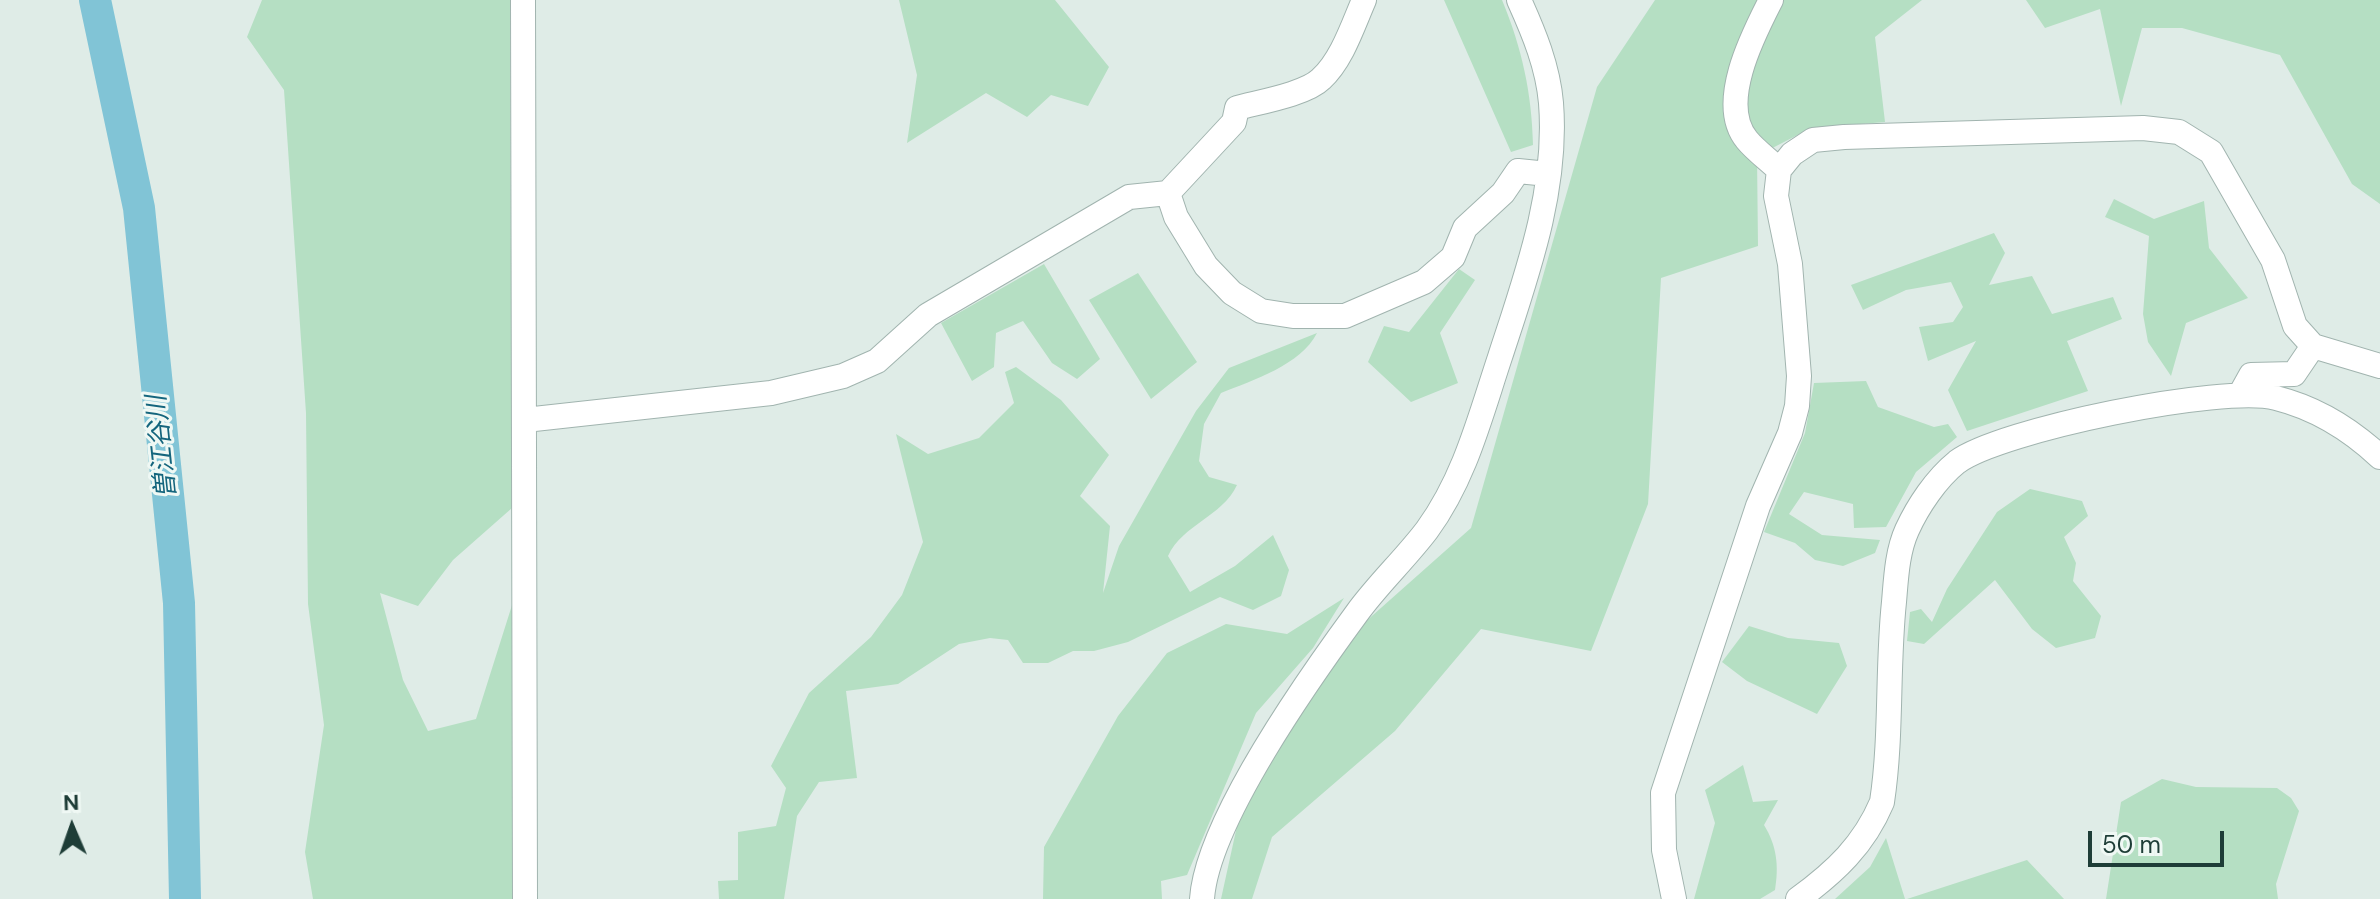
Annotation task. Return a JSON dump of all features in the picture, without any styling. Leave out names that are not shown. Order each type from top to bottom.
[{"type":"street","points":[[523,0],[525,899]]},
{"type":"street","points":[[525,420],[771,393],[843,376],[877,361],[928,315],[1129,197],[1168,193],[1234,122],[1237,108],[1312,86],[1323,78],[1346,41],[1364,0]]},
{"type":"street","points":[[1202,899],[1203,884],[1227,822],[1264,750],[1357,612],[1427,530],[1454,487],[1469,453],[1539,227],[1548,174],[1552,137],[1547,73],[1519,0]]},
{"type":"street","points":[[1771,0],[1752,36],[1737,83],[1738,122],[1745,139],[1779,170]]},
{"type":"street","points":[[1674,899],[1664,850],[1663,793],[1758,506],[1790,433],[1797,406],[1799,376],[1790,264],[1776,196],[1779,170],[1792,154],[1813,140],[1844,137],[2143,128],[2179,132],[2211,152],[2273,260],[2295,326],[2313,346],[2380,366]]},
{"type":"street","points":[[1168,193],[1176,217],[1206,266],[1232,293],[1261,311],[1293,316],[1345,316],[1424,282],[1453,257],[1465,228],[1503,193],[1518,171],[1548,174]]},
{"type":"street","points":[[2241,393],[2251,375],[2294,374],[2313,346]]},
{"type":"street","points":[[1798,899],[1833,873],[1857,848],[1872,827],[1882,802],[1897,571],[1906,532],[1928,493],[1958,462],[2004,439],[2188,399],[2241,393],[2275,397],[2320,414],[2356,435],[2380,457]]},
{"type":"green space","points":[[262,0],[510,0],[512,508],[453,560],[418,606],[380,593],[403,680],[428,731],[476,719],[513,602],[516,899],[313,899],[305,852],[324,725],[308,604],[306,413],[284,90],[247,37]]},
{"type":"green space","points":[[899,0],[1055,0],[1109,67],[1088,106],[1051,95],[1027,117],[986,93],[907,143],[917,75]]},
{"type":"green space","points":[[1444,0],[1502,0],[1525,71],[1533,145],[1511,152]]},
{"type":"green space","points":[[1655,0],[1922,0],[1875,37],[1885,122],[1811,128],[1757,156],[1758,246],[1661,278],[1648,504],[1591,651],[1481,629],[1395,731],[1272,837],[1252,899],[1221,899],[1237,826],[1275,732],[1310,678],[1364,623],[1471,528],[1597,87]]},
{"type":"green space","points":[[2026,0],[2380,0],[2380,204],[2352,184],[2280,55],[2182,28],[2142,28],[2121,106],[2100,9],[2045,28]]},
{"type":"green space","points":[[2114,199],[2154,219],[2204,201],[2209,248],[2248,298],[2186,323],[2171,376],[2148,342],[2143,314],[2149,236],[2105,217]]},
{"type":"green space","points":[[1994,233],[2005,253],[1989,285],[2032,276],[2052,314],[2113,297],[2122,319],[2067,341],[2088,391],[1967,431],[1948,390],[1976,341],[1928,361],[1919,327],[1953,322],[1963,307],[1951,282],[1906,290],[1863,310],[1851,285]]},
{"type":"green space","points":[[1044,264],[1100,359],[1077,379],[1052,363],[1023,321],[996,333],[994,367],[972,381],[941,323]]},
{"type":"green space","points":[[1459,269],[1475,280],[1440,333],[1458,383],[1411,402],[1368,362],[1384,326],[1409,332]]},
{"type":"green space","points":[[1138,273],[1197,362],[1151,399],[1089,300]]},
{"type":"green space","points":[[1317,333],[1310,344],[1288,363],[1221,393],[1204,424],[1199,461],[1209,477],[1237,485],[1222,505],[1183,536],[1168,556],[1190,592],[1235,566],[1273,535],[1289,570],[1281,596],[1253,610],[1220,597],[1128,642],[1094,651],[1073,651],[1048,663],[1023,663],[1008,640],[990,638],[959,644],[898,684],[846,691],[857,778],[819,782],[797,816],[784,899],[719,899],[718,881],[738,880],[738,832],[776,826],[786,788],[771,766],[809,693],[871,637],[902,595],[923,542],[896,434],[928,454],[979,438],[1014,403],[1005,372],[1016,367],[1061,400],[1109,455],[1080,496],[1110,526],[1103,593],[1119,546],[1196,411],[1229,368]]},
{"type":"green space","points":[[1866,381],[1878,407],[1934,427],[1948,424],[1957,437],[1916,472],[1886,527],[1854,528],[1853,504],[1804,492],[1789,514],[1822,535],[1880,540],[1875,553],[1843,566],[1815,560],[1795,543],[1764,532],[1805,433],[1814,383]]},
{"type":"green space","points":[[2030,489],[2082,501],[2088,516],[2064,537],[2076,563],[2073,581],[2101,616],[2095,638],[2056,648],[2032,629],[1995,580],[1924,644],[1907,641],[1910,612],[1921,609],[1932,622],[1947,589],[1997,512]]},
{"type":"green space","points":[[1344,598],[1313,648],[1256,713],[1187,875],[1161,881],[1162,899],[1043,899],[1044,847],[1118,716],[1167,653],[1226,624],[1287,634]]},
{"type":"green space","points":[[1749,626],[1788,638],[1839,643],[1847,666],[1817,714],[1747,681],[1722,662]]},
{"type":"green space","points":[[1743,765],[1753,802],[1778,800],[1764,825],[1776,856],[1775,890],[1760,899],[1694,899],[1715,823],[1705,790]]},
{"type":"green space","points":[[2162,779],[2196,787],[2277,788],[2291,798],[2299,811],[2276,884],[2278,899],[2106,899],[2121,802]]},
{"type":"green space","points":[[1886,838],[1905,899],[1835,899],[1870,867]]},
{"type":"green space","points":[[2027,860],[2064,899],[1907,899]]},
{"type":"waterway","name":"曽江谷川","points":[[95,0],[139,208],[179,603],[185,899]]}]
